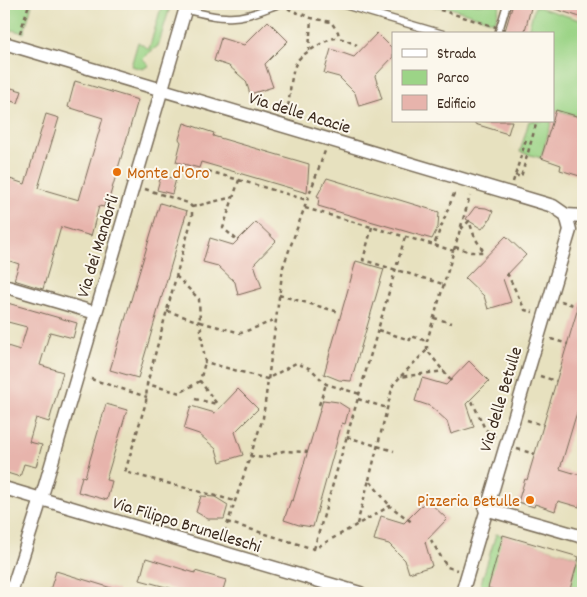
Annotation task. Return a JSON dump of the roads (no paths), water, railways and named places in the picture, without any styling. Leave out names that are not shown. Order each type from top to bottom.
[{"type":"street","name":"Via dei Mandorli","points":[[10,593],[41,498],[186,7]]},
{"type":"street","name":"Via delle Acacie","points":[[4,43],[553,206],[566,215],[583,216]]},
{"type":"street","name":"Via delle Betulle","points":[[466,592],[468,573],[485,509],[570,230],[566,215]]},
{"type":"street","points":[[4,286],[96,313]]},
{"type":"street","name":"Via Filippo Brunelleschi","points":[[4,488],[360,593]]},
{"type":"street","points":[[485,509],[583,537]]},
{"type":"lane","points":[[257,12],[260,4]]},
{"type":"lane","points":[[186,7],[225,18],[243,16],[279,4]]},
{"type":"lane","points":[[341,4],[436,32]]},
{"type":"lane","points":[[499,32],[507,4]]},
{"type":"place","name":"Monte d'Oro","points":[[117,172]]},
{"type":"place","name":"Pizzeria Betulle","points":[[530,500]]}]
